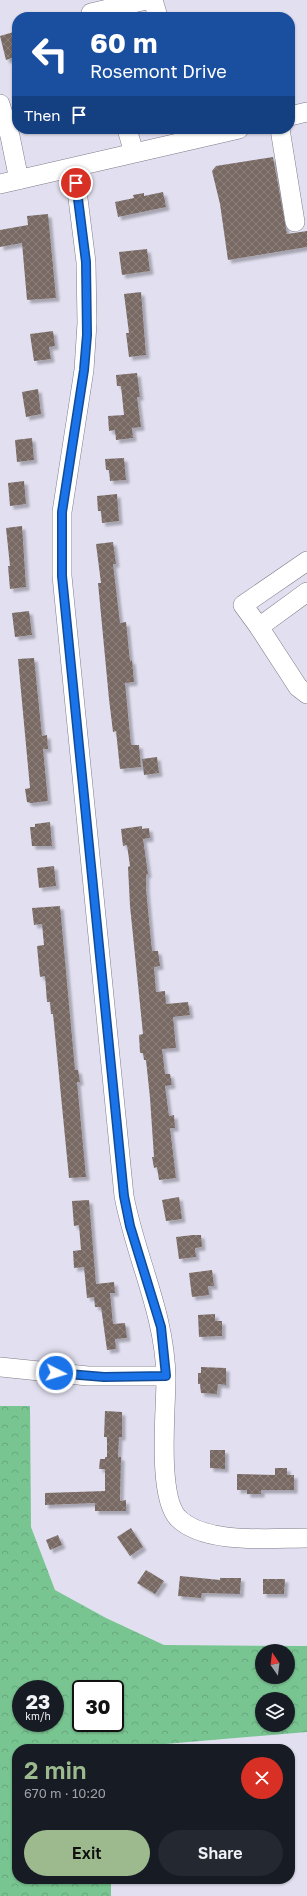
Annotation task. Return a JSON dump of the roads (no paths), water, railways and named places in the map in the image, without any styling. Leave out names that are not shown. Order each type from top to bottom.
[{"type":"street","points":[[89,10],[146,0]]},
{"type":"street","points":[[153,0],[157,12]]},
{"type":"street","points":[[0,104],[6,146],[19,180]]},
{"type":"street","points":[[295,115],[307,112]]},
{"type":"street","points":[[128,134],[134,153]]},
{"type":"street","points":[[0,184],[217,134]]},
{"type":"street","points":[[281,134],[295,222]]},
{"type":"street","points":[[74,167],[86,262],[87,323],[84,370],[62,512],[62,576],[124,1196],[130,1226],[161,1327],[166,1376],[166,1489],[172,1511],[179,1519],[196,1530],[209,1534],[236,1537],[307,1538]]},
{"type":"street","points":[[307,561],[243,605],[298,687],[307,694]]},
{"type":"street","points":[[258,626],[307,592]]},
{"type":"street","points":[[0,1367],[88,1376],[166,1376]]}]
